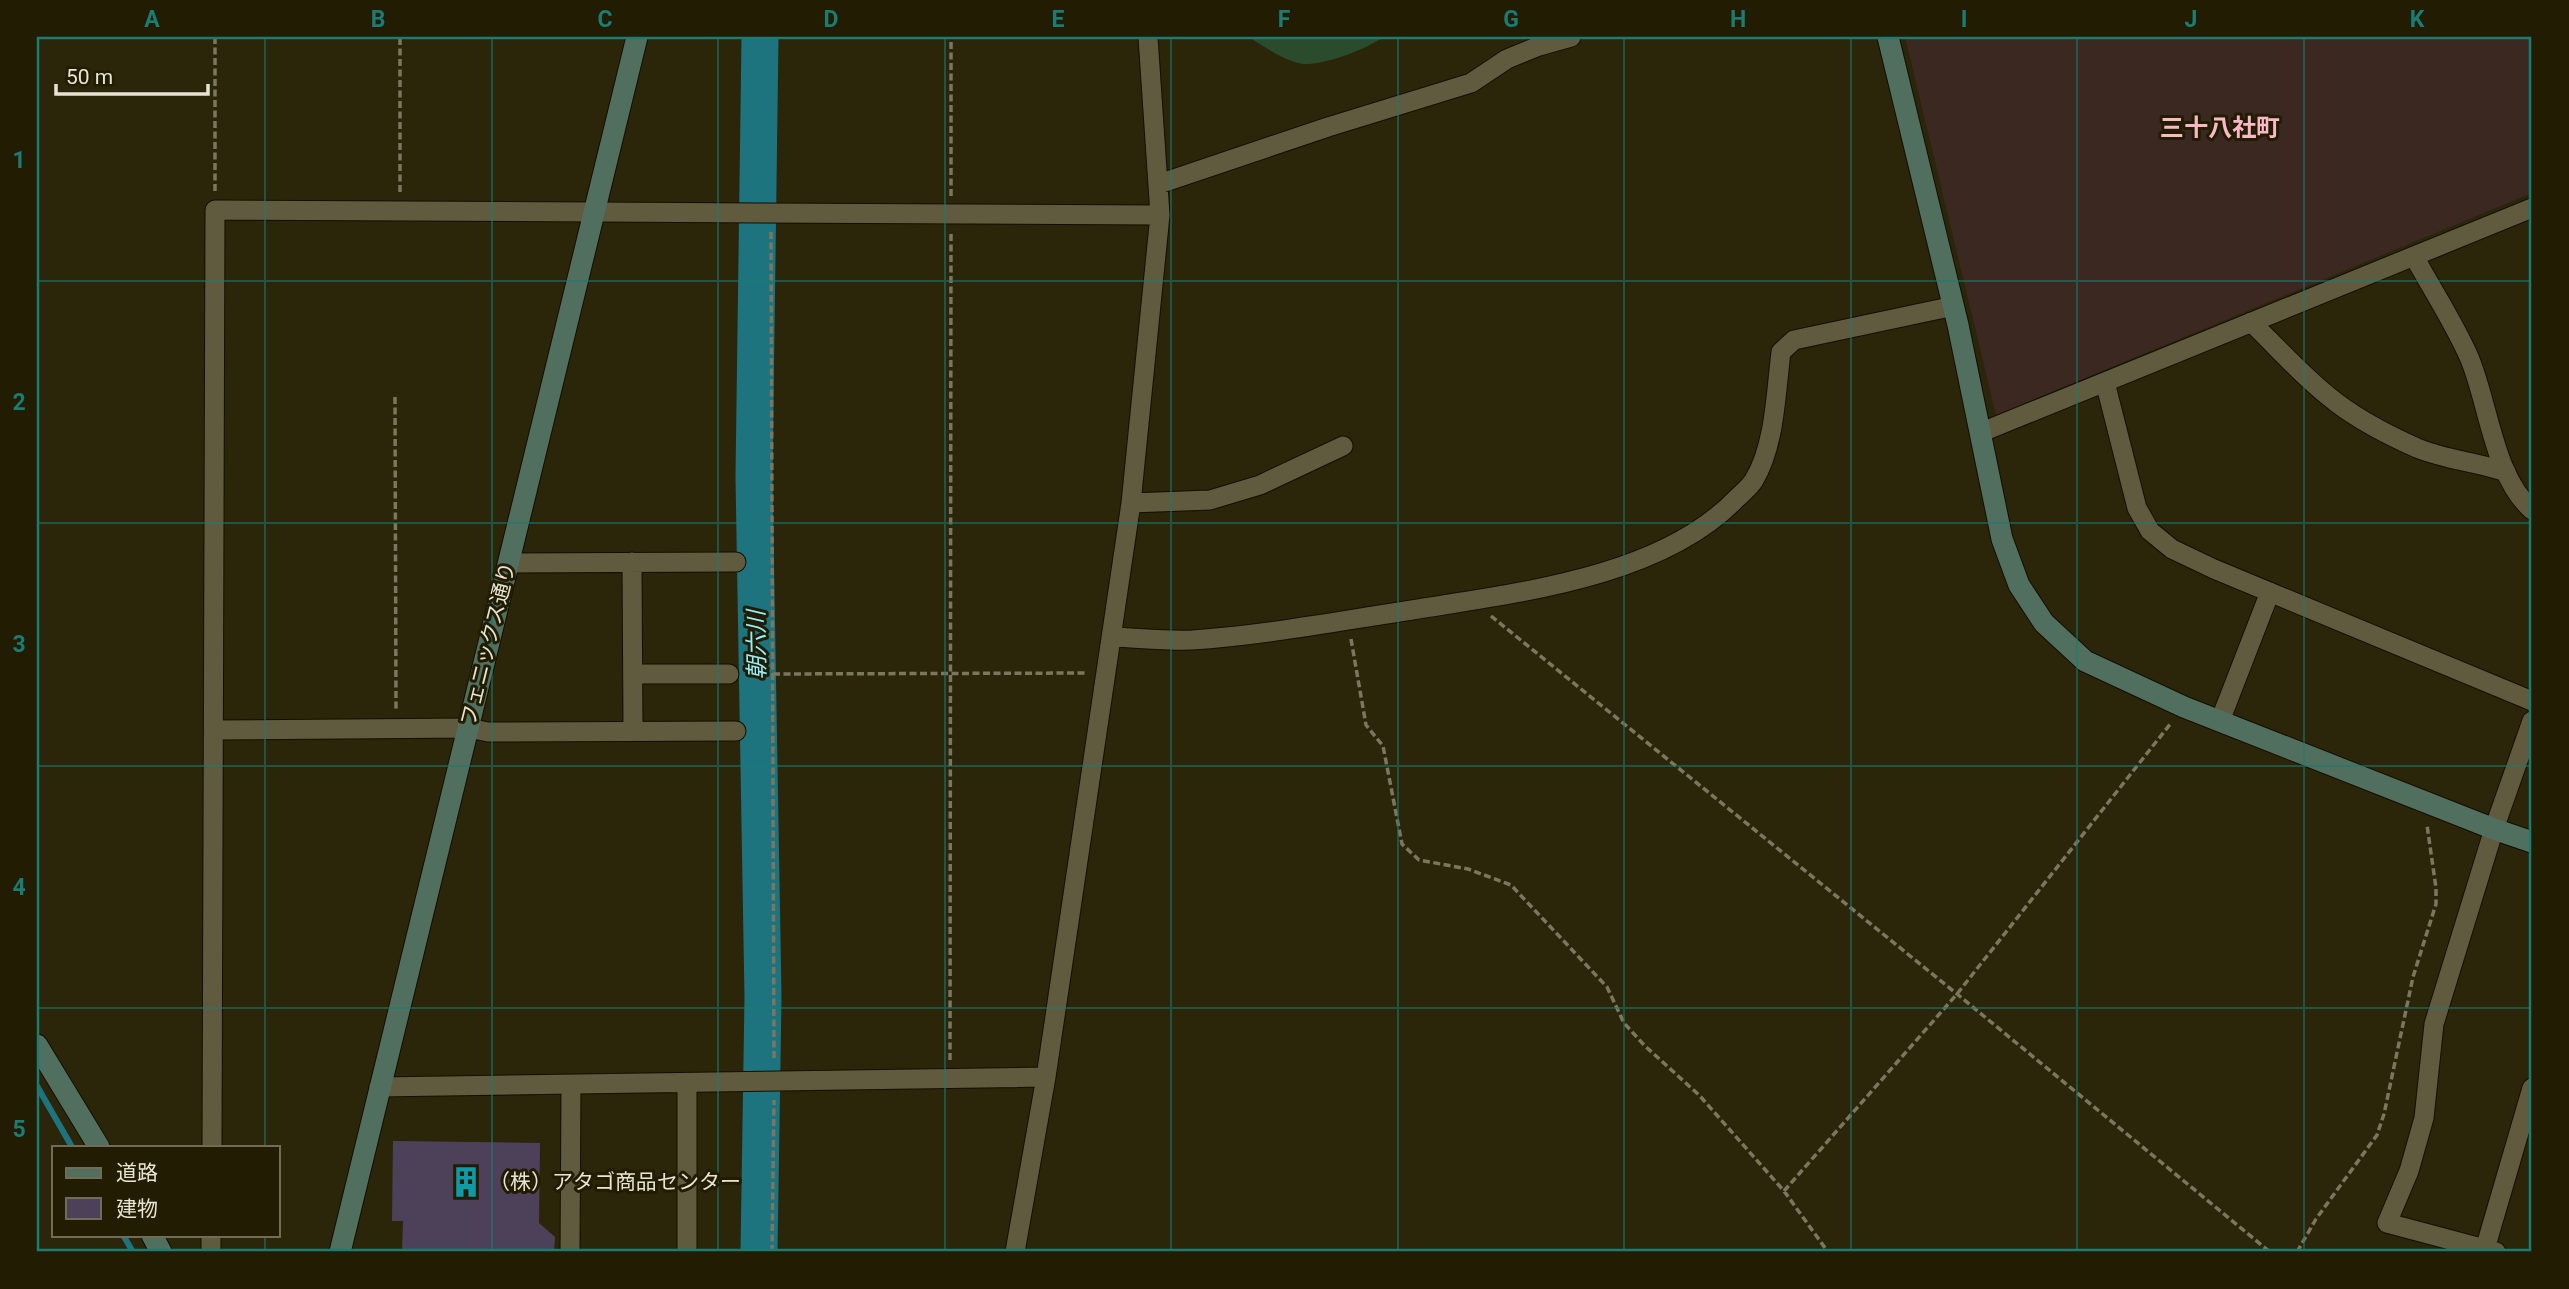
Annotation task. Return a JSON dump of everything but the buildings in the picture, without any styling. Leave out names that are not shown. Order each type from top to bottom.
[{"type":"main road","name":"フェニックス通り","points":[[340,1252],[637,37]]},
{"type":"main road","points":[[1888,37],[1954,306],[2002,539],[2019,585],[2044,623],[2085,661],[2184,707],[2532,842]]},
{"type":"main road","points":[[37,1045],[98,1146]]},
{"type":"street","points":[[1015,1252],[1046,1077],[1131,503],[1160,215],[1148,37]]},
{"type":"street","points":[[1159,184],[1328,127],[1471,83],[1507,59],[1571,37]]},
{"type":"street","points":[[1982,432],[2415,258],[2532,208]]},
{"type":"street","points":[[212,1146],[215,209],[1160,215]]},
{"type":"street","points":[[2415,258],[2469,358],[2506,472],[2526,505],[2532,510]]},
{"type":"street","points":[[1112,637],[1191,640],[1477,601],[1577,580],[1640,559],[1688,537],[1718,518],[1753,482],[1765,458],[1781,352],[1794,340],[1954,306]]},
{"type":"street","points":[[2251,322],[2337,403],[2383,432],[2420,449],[2506,472]]},
{"type":"street","points":[[2105,382],[2137,508],[2150,531],[2172,549],[2270,593],[2532,701]]},
{"type":"street","points":[[1131,503],[1210,500],[1260,485],[1343,446]]},
{"type":"street","points":[[632,562],[633,731]]},
{"type":"street","points":[[508,563],[736,562]]},
{"type":"street","points":[[2220,721],[2270,593]]},
{"type":"street","points":[[633,674],[729,674]]},
{"type":"street","points":[[2532,721],[2494,829],[2434,1024],[2424,1118],[2409,1171],[2387,1223],[2490,1251],[2532,1088]]},
{"type":"street","points":[[214,730],[468,728],[488,732],[736,731]]},
{"type":"street","points":[[379,1087],[1046,1077]]},
{"type":"street","points":[[687,1083],[687,1252]]},
{"type":"street","points":[[570,1252],[571,1085]]},
{"type":"path","points":[[215,37],[215,209]]},
{"type":"path","points":[[400,37],[400,210]]},
{"type":"path","points":[[950,1078],[951,37]]},
{"type":"path","points":[[763,214],[772,674],[765,1081],[772,1252]]},
{"type":"path","points":[[395,397],[396,729]]},
{"type":"path","points":[[1477,601],[1493,618],[1957,993],[2270,1252]]},
{"type":"path","points":[[1348,620],[1366,725],[1383,746],[1402,844],[1419,860],[1468,869],[1511,886],[1607,987],[1624,1023],[1699,1095],[1784,1191],[1828,1252]]},
{"type":"path","points":[[772,674],[1107,673]]},
{"type":"path","points":[[1784,1191],[1957,993],[2184,707]]},
{"type":"path","points":[[2297,1252],[2316,1219],[2377,1135],[2384,1114],[2413,977],[2435,904],[2436,888],[2424,802]]},
{"type":"shaded area","points":[[1905,37],[2532,37],[2532,193],[1996,415]]},
{"type":"green space","points":[[1249,37],[1384,37],[1347,55],[1307,64],[1285,58]]},
{"type":"waterway","name":"朝六川","points":[[759,1252],[763,997],[754,477],[760,37]]},
{"type":"waterway","points":[[37,1086],[71,1146]]},
{"type":"waterway","points":[[124,1236],[133,1252]]},
{"type":"place","name":"（株）アタゴ商品センター","points":[[466,1182]]},
{"type":"district","name":"三十八社町","points":[[2220,128]]}]
